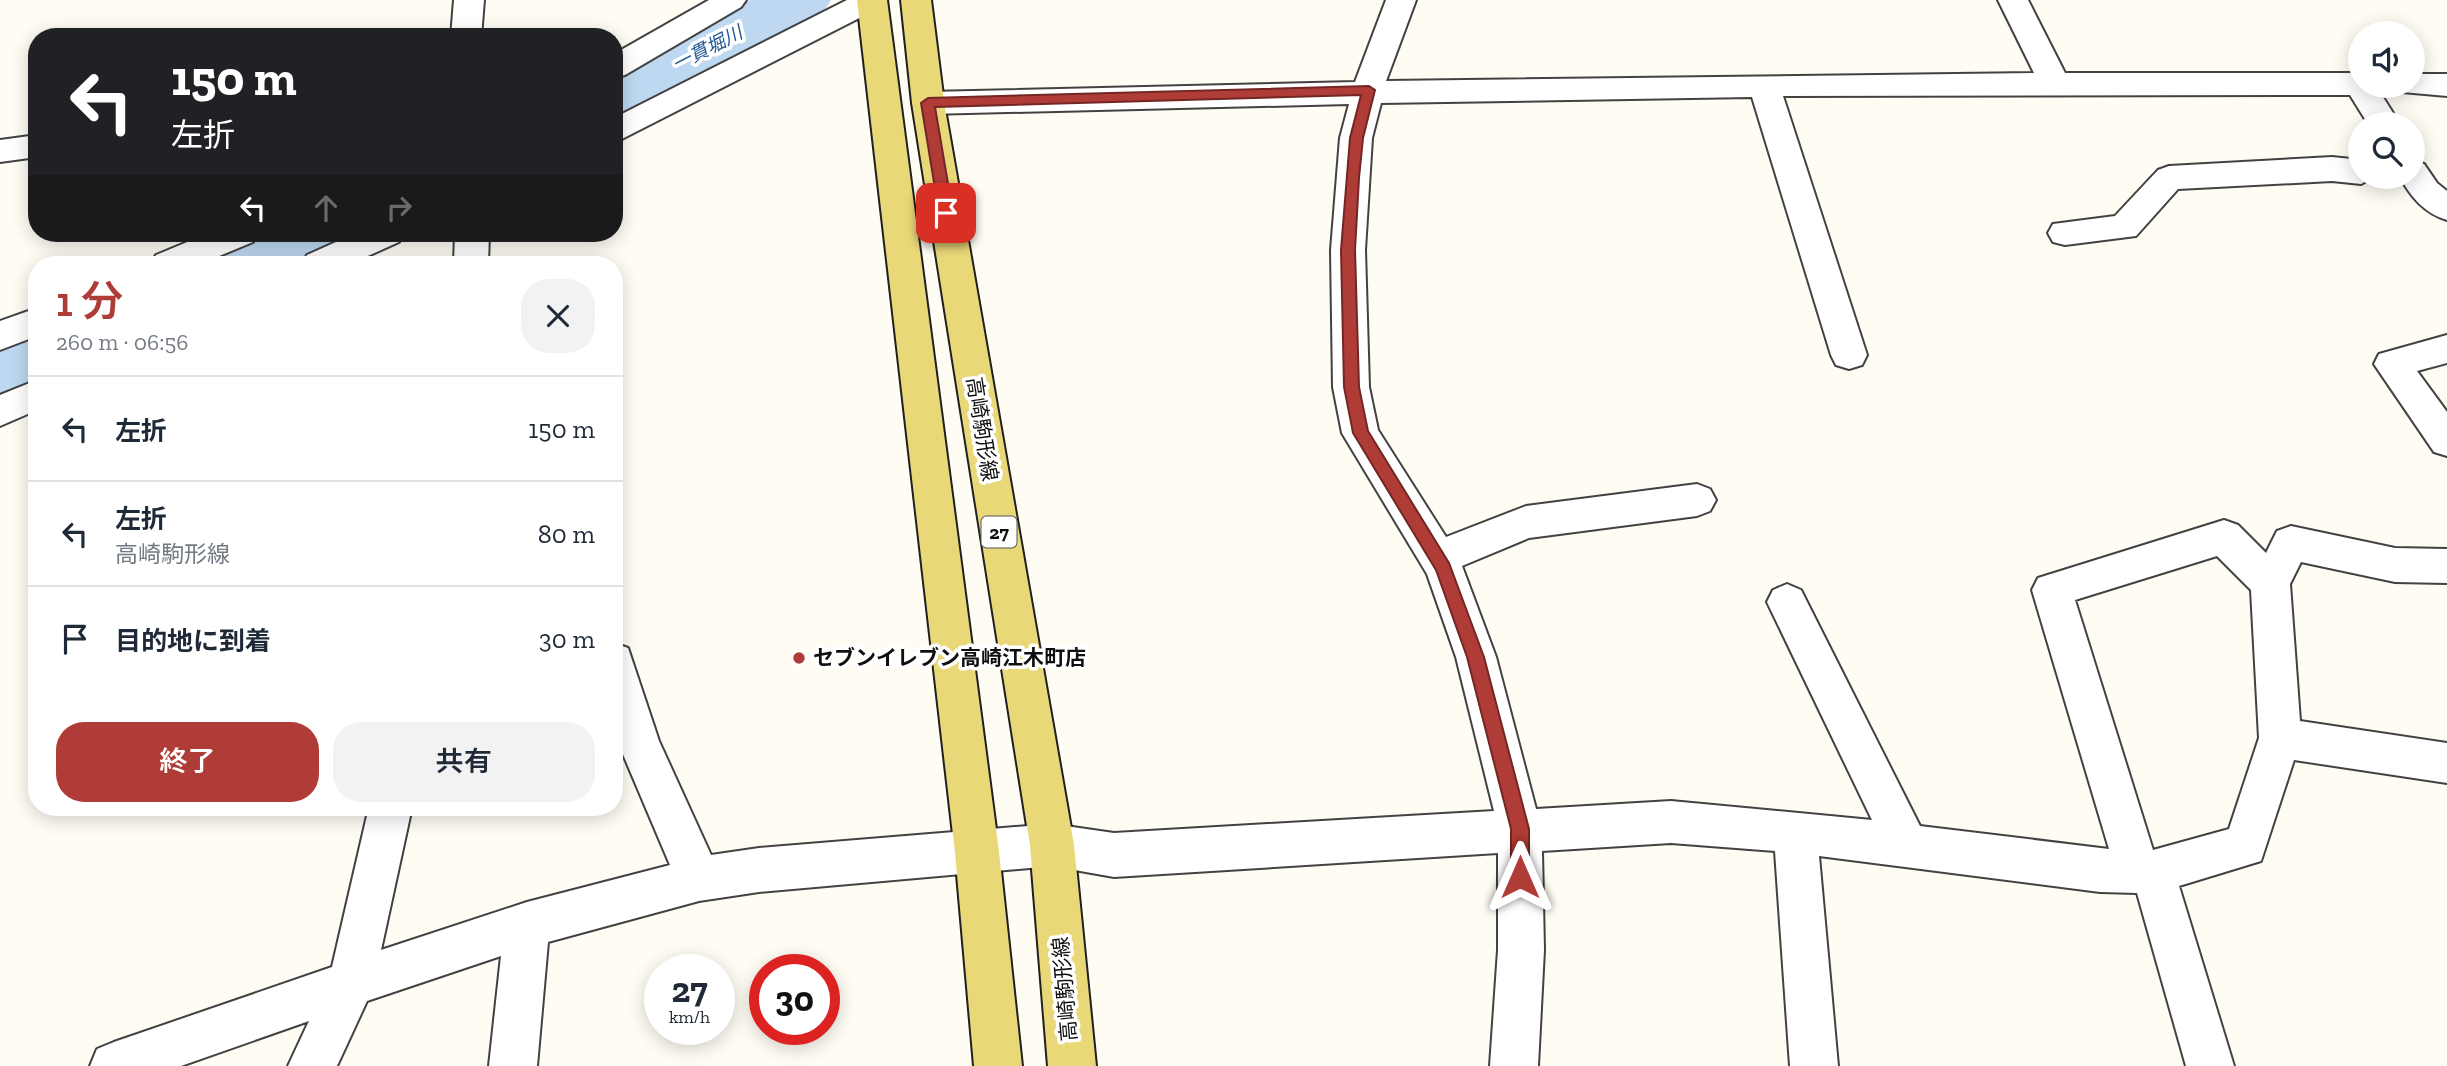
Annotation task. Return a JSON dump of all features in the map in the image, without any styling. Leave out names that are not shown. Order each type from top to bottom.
[{"type":"main road","points":[[872,0],[977,852],[998,1066]]},
{"type":"main road","name":"高崎駒形線","points":[[916,0],[928,103],[1052,845],[1072,1066]]},
{"type":"street","points":[[467,28],[469,0]]},
{"type":"street","points":[[623,62],[731,0]]},
{"type":"street","points":[[623,127],[872,0]]},
{"type":"street","points":[[1401,0],[1369,90],[1356,138],[1348,250],[1351,387],[1360,433],[1438,558],[1476,657],[1520,829],[1521,950],[1514,1066]]},
{"type":"street","points":[[2013,0],[2054,82]]},
{"type":"street","points":[[928,103],[1369,90],[2054,82],[2348,84]]},
{"type":"street","points":[[2425,85],[2447,85]]},
{"type":"street","points":[[1764,86],[1849,355]]},
{"type":"street","points":[[0,151],[28,147]]},
{"type":"street","points":[[2065,233],[2124,227],[2169,178],[2332,169],[2348,171]]},
{"type":"street","points":[[2423,189],[2447,208]]},
{"type":"street","points":[[186,256],[220,242]]},
{"type":"street","points":[[337,256],[367,242]]},
{"type":"street","points":[[2447,349],[2392,364],[2447,441]]},
{"type":"street","points":[[0,411],[28,398]]},
{"type":"street","points":[[1438,558],[1525,522],[1697,500]]},
{"type":"street","points":[[2210,1066],[2052,590],[2224,537],[2270,583]]},
{"type":"street","points":[[114,1066],[351,982],[527,925],[699,879],[759,870],[1052,845],[1114,855],[1671,822],[1795,832],[2146,872],[2245,846],[2280,738],[2277,651],[2270,583],[2291,543],[2395,565],[2447,566]]},
{"type":"street","points":[[1787,602],[1907,846]]},
{"type":"street","points":[[623,692],[638,743],[699,879]]},
{"type":"street","points":[[2280,738],[2447,763]]},
{"type":"street","points":[[312,1066],[351,982],[388,816]]},
{"type":"street","points":[[1795,832],[1814,1066]]},
{"type":"street","points":[[513,1066],[527,925]]},
{"type":"waterway","name":"一貫堀川","points":[[623,91],[800,0]]},
{"type":"waterway","name":"一貫堀川","points":[[275,256],[307,242]]},
{"type":"waterway","name":"一貫堀川","points":[[0,376],[28,364]]},
{"type":"place","name":"セブンイレブン高崎江木町店","points":[[799,658]]},
{"type":"route","points":[[946,213],[928,103],[1369,90],[1356,138],[1352,178],[1348,250],[1351,387],[1360,433],[1444,568],[1476,657],[1520,829],[1520,877]]}]
